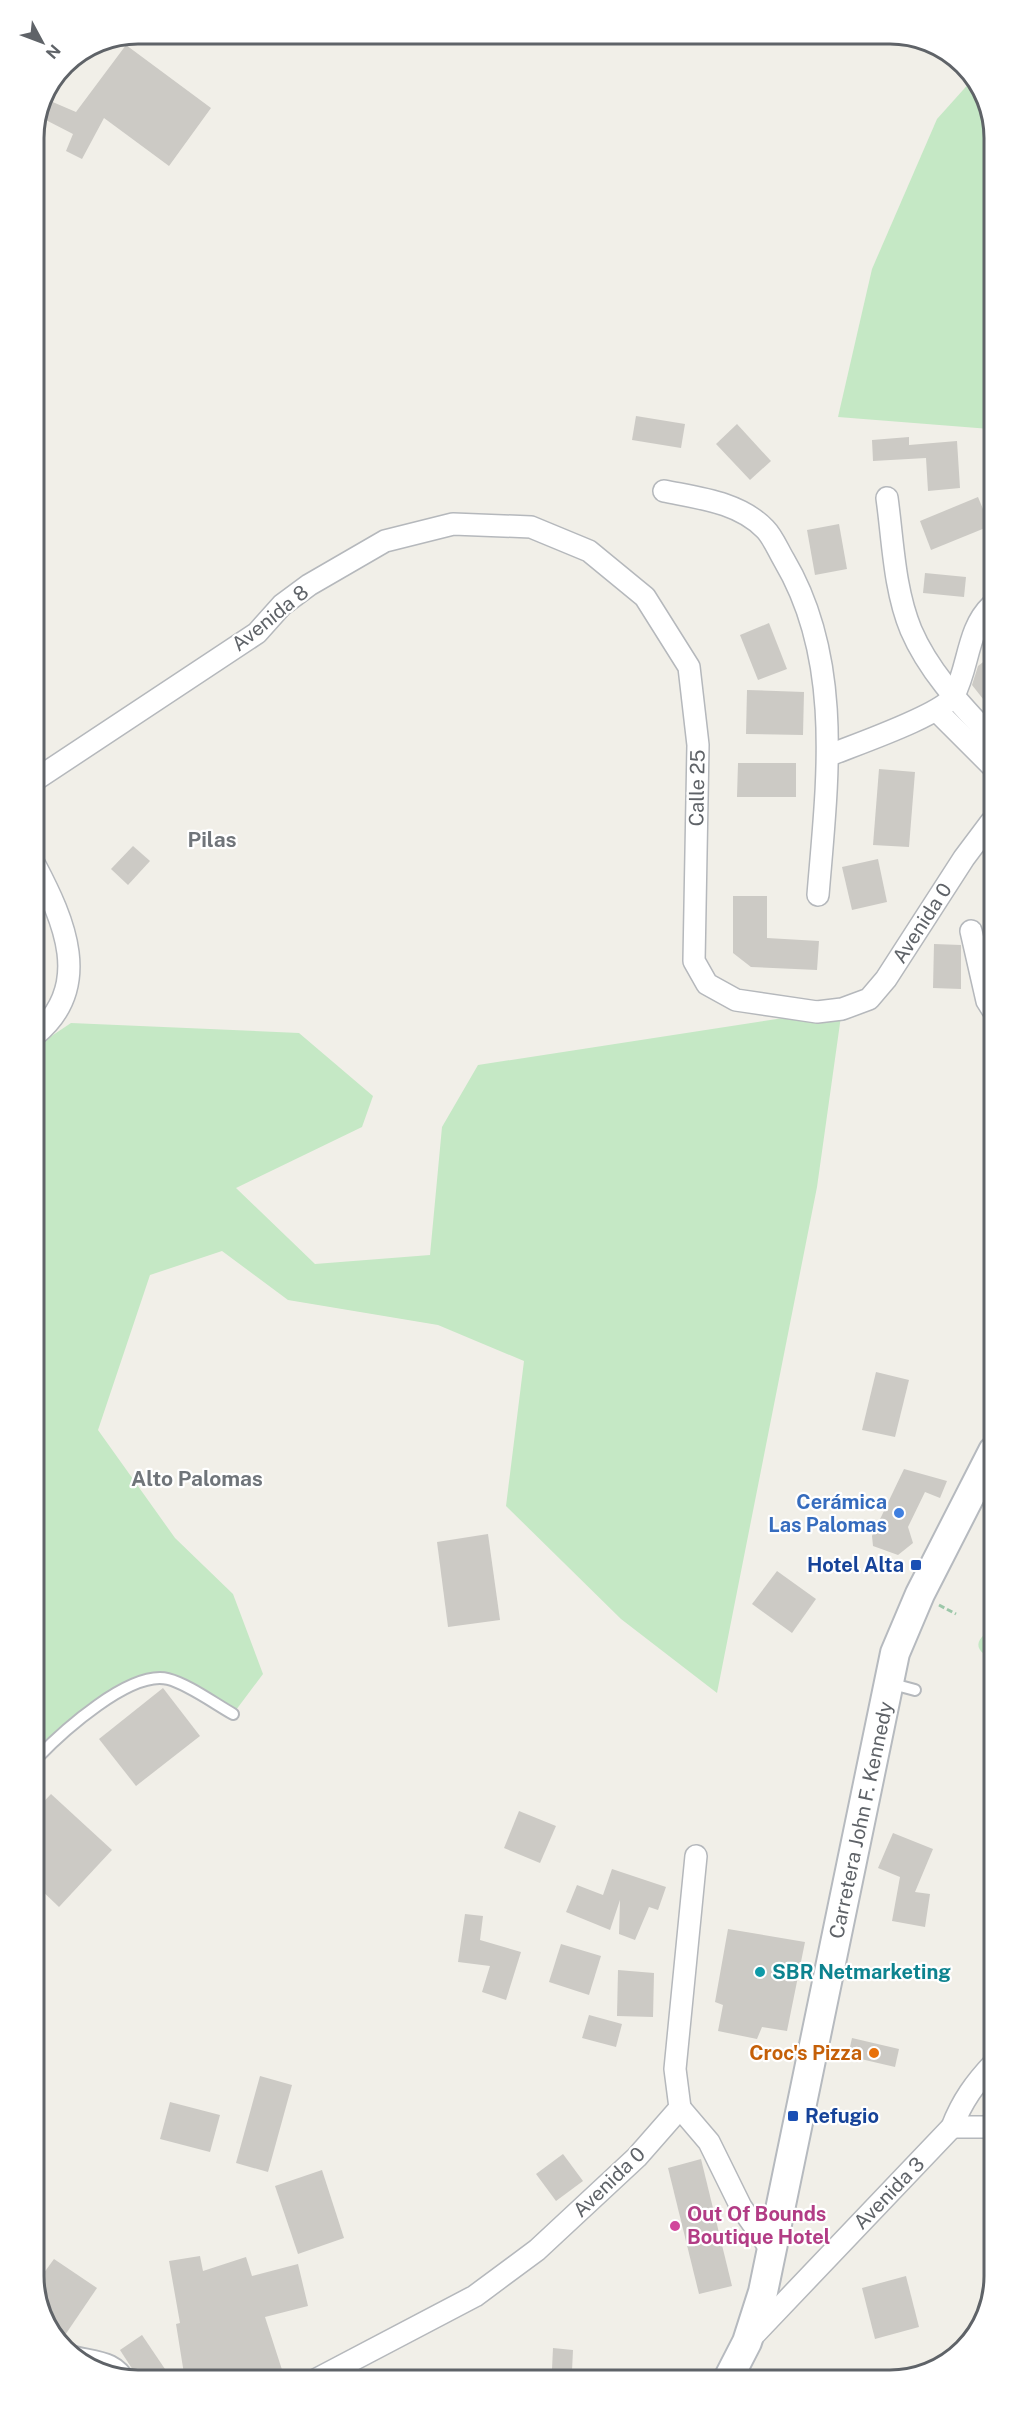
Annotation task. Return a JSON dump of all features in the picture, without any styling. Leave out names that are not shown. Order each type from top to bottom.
[{"type":"main road","name":"Carretera John F. Kennedy","points":[[733,2370],[747,2342],[772,2251],[902,1687],[895,1653],[920,1594],[984,1469]]},
{"type":"street","points":[[664,491],[725,503],[765,529],[793,575],[806,606],[821,665],[830,755],[818,895]]},
{"type":"street","points":[[887,498],[901,597],[911,630],[927,659],[953,697],[984,730]]},
{"type":"street","name":"Avenida 8","points":[[44,774],[257,633],[282,605],[309,585],[385,541],[453,524],[531,527]]},
{"type":"street","name":"Calle 25","points":[[531,527],[589,551],[645,597],[689,667],[698,745],[694,961],[706,984],[736,999],[817,1012],[842,1009]]},
{"type":"street","points":[[830,755],[937,711],[953,697],[974,634],[984,618]]},
{"type":"street","points":[[937,711],[984,758]]},
{"type":"street","name":"Avenida 0","points":[[842,1009],[869,999],[886,979],[964,858],[984,831]]},
{"type":"street","points":[[44,882],[54,901],[69,946],[70,970],[59,1007],[44,1028]]},
{"type":"street","points":[[971,931],[984,988]]},
{"type":"street","points":[[696,1856],[675,2069],[680,2108],[709,2142],[741,2207],[772,2251]]},
{"type":"street","name":"Avenida 3","points":[[747,2342],[952,2127],[961,2105],[984,2074]]},
{"type":"street","name":"Avenida 0","points":[[334,2370],[475,2296],[537,2250],[637,2157],[680,2108]]},
{"type":"street","points":[[952,2127],[984,2127]]},
{"type":"lane","points":[[44,1752],[94,1706],[142,1682],[167,1679],[233,1714]]},
{"type":"lane","points":[[83,2353],[107,2358],[125,2370]]},
{"type":"path","points":[[948,1609],[956,1614]]},
{"type":"green space","points":[[968,84],[980,107],[984,138],[984,429],[838,417],[872,269],[937,119]]},
{"type":"green space","points":[[842,1009],[817,1187],[717,1693],[621,1619],[506,1506],[524,1361],[438,1325],[288,1300],[222,1251],[150,1275],[98,1430],[175,1538],[233,1594],[263,1674],[233,1714],[175,1681],[152,1678],[134,1684],[98,1705],[44,1752],[44,1041],[71,1023],[299,1033],[373,1096],[362,1127],[236,1188],[315,1264],[430,1255],[442,1127],[478,1065]]},
{"type":"green space","points":[[984,1635],[984,1654],[979,1647]]},
{"type":"building","points":[[126,45],[211,108],[169,166],[104,118],[82,159],[66,151],[73,134],[46,120],[47,113],[51,101],[76,112]]},
{"type":"building","points":[[636,416],[685,424],[681,448],[632,440]]},
{"type":"building","points":[[737,424],[771,461],[750,480],[716,444]]},
{"type":"building","points":[[909,437],[909,445],[957,441],[960,488],[928,491],[926,458],[873,461],[872,440]]},
{"type":"building","points":[[978,497],[984,512],[984,528],[931,550],[920,521]]},
{"type":"building","points":[[839,524],[847,569],[815,575],[807,530]]},
{"type":"building","points":[[925,573],[966,577],[964,597],[923,593]]},
{"type":"building","points":[[769,623],[787,669],[758,680],[740,635]]},
{"type":"building","points":[[984,661],[984,700],[972,685],[978,666]]},
{"type":"building","points":[[747,690],[804,692],[803,735],[746,734]]},
{"type":"building","points":[[738,763],[796,763],[796,797],[737,797]]},
{"type":"building","points":[[879,769],[915,772],[909,847],[873,845]]},
{"type":"building","points":[[133,846],[150,861],[128,885],[111,869]]},
{"type":"building","points":[[878,859],[887,902],[852,910],[842,867]]},
{"type":"building","points":[[733,896],[767,896],[767,938],[819,941],[817,970],[751,967],[733,953]]},
{"type":"building","points":[[934,944],[961,945],[961,989],[933,988]]},
{"type":"building","points":[[876,1372],[909,1380],[895,1437],[862,1430]]},
{"type":"building","name":"Cerámica Las Palomas","points":[[904,1469],[947,1481],[940,1498],[925,1492],[908,1527],[913,1543],[898,1555],[873,1546],[872,1536]]},
{"type":"building","points":[[488,1534],[500,1620],[448,1627],[437,1542]]},
{"type":"building","points":[[777,1571],[816,1599],[792,1633],[752,1604]]},
{"type":"building","points":[[163,1688],[200,1736],[136,1786],[99,1739]]},
{"type":"building","points":[[51,1794],[112,1850],[59,1907],[44,1893],[44,1802]]},
{"type":"building","points":[[519,1811],[556,1826],[540,1863],[504,1848]]},
{"type":"building","points":[[893,1833],[933,1849],[915,1892],[930,1894],[925,1927],[892,1921],[900,1877],[878,1868]]},
{"type":"building","points":[[612,1869],[666,1887],[658,1910],[649,1907],[635,1940],[619,1934],[620,1900],[610,1930],[566,1912],[577,1885],[603,1895]]},
{"type":"building","points":[[465,1914],[483,1916],[480,1940],[521,1952],[506,2000],[482,1992],[490,1966],[458,1962]]},
{"type":"building","name":"SBR Netmarketing","points":[[728,1929],[805,1942],[787,2031],[762,2027],[757,2039],[718,2031],[723,2005],[715,2002]]},
{"type":"building","points":[[561,1944],[601,1956],[589,1995],[549,1982]]},
{"type":"building","points":[[618,1970],[654,1973],[653,2017],[617,2016]]},
{"type":"building","points":[[589,2015],[622,2024],[616,2047],[582,2038]]},
{"type":"building","name":"Croc's Pizza","points":[[852,2038],[899,2049],[895,2067],[848,2056]]},
{"type":"building","points":[[260,2076],[292,2085],[268,2172],[236,2163]]},
{"type":"building","points":[[170,2102],[220,2115],[210,2152],[160,2139]]},
{"type":"building","points":[[563,2154],[583,2181],[556,2201],[536,2174]]},
{"type":"building","points":[[701,2159],[732,2286],[699,2294],[668,2168]]},
{"type":"building","points":[[322,2170],[344,2238],[298,2254],[275,2186]]},
{"type":"building","points":[[200,2256],[203,2271],[246,2257],[252,2276],[298,2264],[308,2306],[265,2317],[282,2370],[183,2370],[176,2324],[180,2323],[169,2261]]},
{"type":"building","points":[[54,2259],[97,2288],[65,2336],[48,2307],[44,2289],[44,2273]]},
{"type":"building","points":[[906,2276],[919,2327],[875,2339],[862,2288]]},
{"type":"building","points":[[142,2335],[166,2370],[133,2370],[120,2350]]},
{"type":"building","points":[[553,2348],[573,2350],[572,2370],[552,2369]]},
{"type":"place","name":"Cerámica Las Palomas","points":[[899,1513]]},
{"type":"place","name":"Hotel Alta","points":[[916,1565]]},
{"type":"place","name":"SBR Netmarketing","points":[[760,1972]]},
{"type":"place","name":"Croc's Pizza","points":[[874,2053]]},
{"type":"place","name":"Refugio","points":[[793,2116]]},
{"type":"place","name":"Out Of Bounds Boutique Hotel","points":[[675,2226]]},
{"type":"district","name":"Pilas","points":[[212,840]]},
{"type":"district","name":"Alto Palomas","points":[[197,1479]]}]
